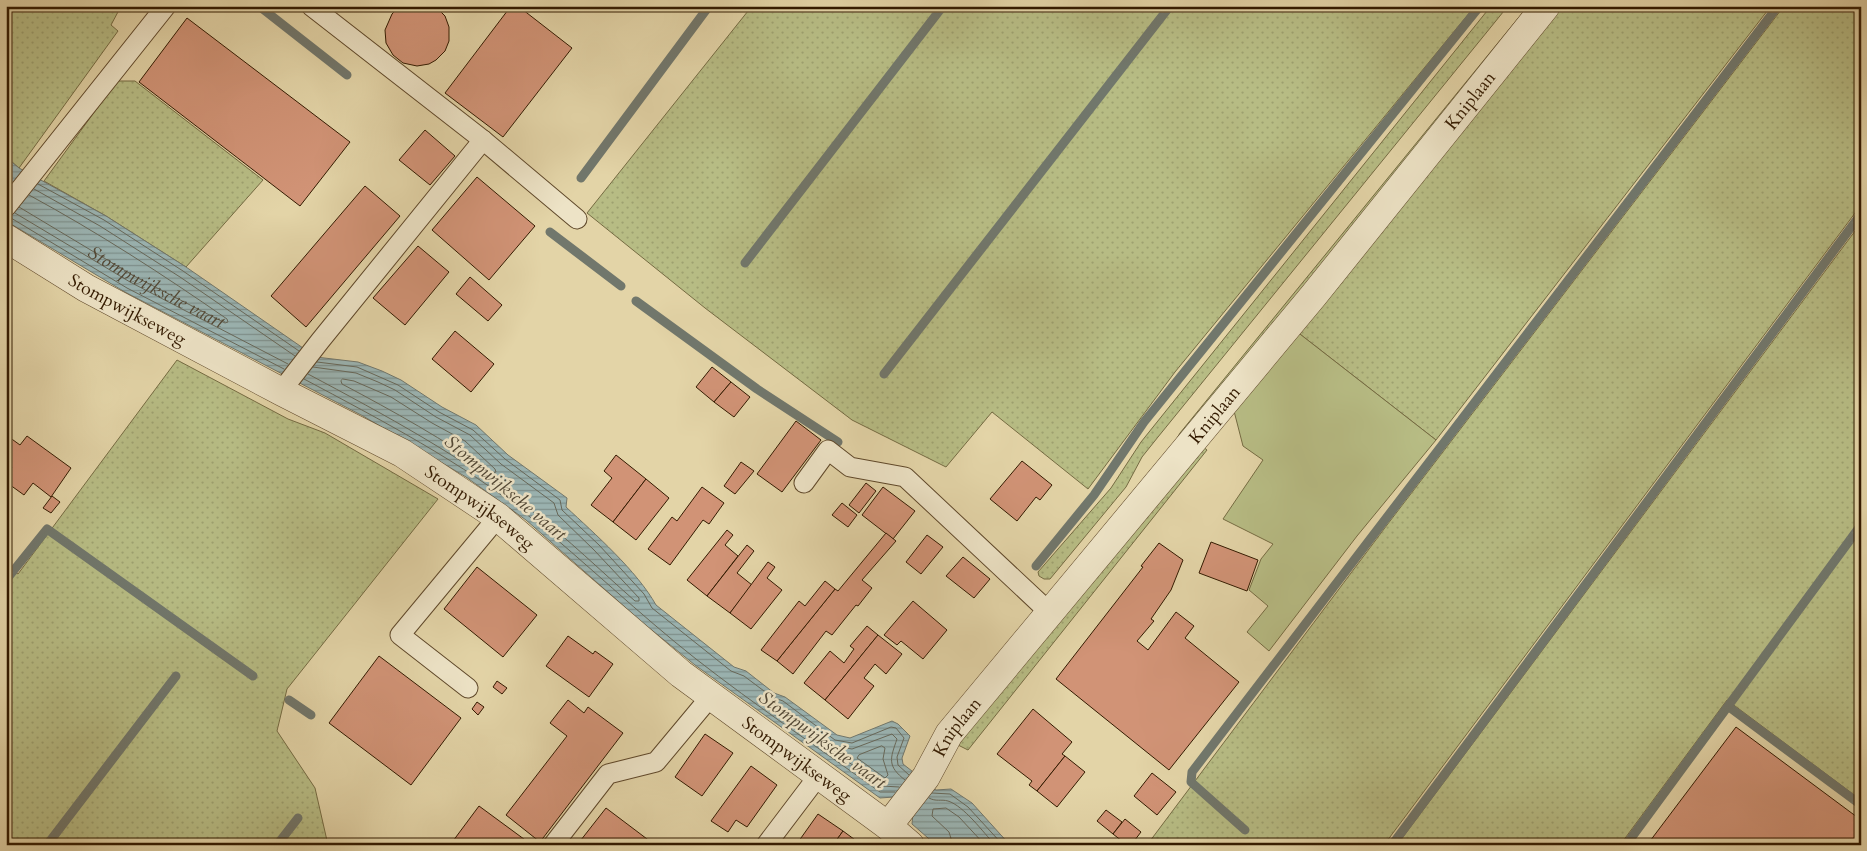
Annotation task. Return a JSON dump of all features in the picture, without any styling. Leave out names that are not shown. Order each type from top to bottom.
[{"type":"street","name":"Kniplaan","points":[[902,833],[926,777],[949,734],[1314,295],[1546,6]]},
{"type":"street","name":"Stompwijkseweg","points":[[6,238],[86,288],[285,386],[402,453],[498,517],[627,629],[711,696],[818,775],[902,833]]},
{"type":"lane","points":[[6,206],[166,6]]},
{"type":"lane","points":[[311,6],[483,140],[577,219]]},
{"type":"lane","points":[[285,386],[320,340],[483,140]]},
{"type":"lane","points":[[804,483],[828,450],[850,467],[906,476],[1049,612]]},
{"type":"lane","points":[[468,688],[400,635],[498,517]]},
{"type":"lane","points":[[553,845],[608,774],[656,762],[711,696]]},
{"type":"lane","points":[[766,845],[818,775]]},
{"type":"green space","points":[[6,6],[114,6],[119,10],[111,25],[118,31],[19,168],[6,157]]},
{"type":"green space","points":[[752,6],[1475,6],[1175,372],[1088,489],[992,412],[946,467],[852,420],[705,308],[587,213]]},
{"type":"green space","points":[[1491,6],[1508,6],[1142,457],[1126,487],[1050,579],[1044,579],[1039,576],[1038,572],[1111,488],[1141,442]]},
{"type":"green space","points":[[1528,6],[1535,6],[1163,462],[1180,433]]},
{"type":"green space","points":[[1558,6],[1771,6],[1436,440],[1296,331]]},
{"type":"green space","points":[[1784,6],[1861,6],[1861,205],[1384,845],[1147,845],[1387,525]]},
{"type":"green space","points":[[117,81],[135,81],[263,180],[186,267],[106,216],[44,181]]},
{"type":"green space","points":[[1861,223],[1861,800],[1727,700],[1620,845],[1397,845]]},
{"type":"green space","points":[[1296,331],[1436,440],[1357,536],[1269,651],[1247,632],[1268,606],[1249,590],[1261,559],[1273,544],[1223,519],[1263,460],[1243,446],[1234,411]]},
{"type":"green space","points":[[177,360],[288,419],[325,433],[438,499],[287,689],[277,731],[315,788],[328,845],[6,845],[6,566],[18,574]]},
{"type":"green space","points":[[1202,446],[1207,450],[968,750],[958,745],[1089,578]]},
{"type":"water","name":"Stompwijksche vaart","points":[[6,157],[19,168],[106,216],[186,267],[316,357],[358,362],[382,371],[401,380],[442,407],[476,425],[508,455],[567,498],[566,507],[627,566],[656,605],[734,667],[746,671],[774,693],[785,697],[837,735],[850,738],[892,721],[898,724],[910,736],[902,758],[903,764],[936,790],[951,789],[972,803],[1010,845],[936,845],[912,824],[913,813],[894,797],[880,798],[695,665],[643,623],[526,520],[466,477],[363,416],[125,292],[6,221]]},
{"type":"building","points":[[400,6],[435,6],[445,16],[449,27],[449,41],[445,51],[436,60],[429,64],[417,66],[403,63],[393,55],[386,43],[385,30],[392,14]]},
{"type":"building","points":[[511,6],[518,6],[572,48],[503,137],[445,93]]},
{"type":"building","points":[[187,18],[350,142],[300,206],[139,82]]},
{"type":"building","points":[[425,130],[455,156],[430,185],[399,160]]},
{"type":"building","points":[[477,177],[535,226],[489,280],[432,230]]},
{"type":"building","points":[[365,186],[400,216],[306,327],[271,296]]},
{"type":"building","points":[[418,246],[449,272],[405,325],[373,298]]},
{"type":"building","points":[[470,277],[502,305],[488,321],[456,294]]},
{"type":"building","points":[[455,331],[494,364],[471,392],[432,359]]},
{"type":"building","points":[[712,367],[731,382],[714,402],[696,387]]},
{"type":"building","points":[[731,382],[750,397],[734,417],[714,402]]},
{"type":"building","points":[[796,421],[821,440],[782,492],[757,474]]},
{"type":"building","points":[[27,436],[71,468],[51,497],[33,483],[24,495],[6,482],[6,475],[12,467],[6,463],[6,440],[9,437],[20,445]]},
{"type":"building","points":[[616,455],[646,479],[613,522],[591,505],[612,478],[604,471]]},
{"type":"building","points":[[1022,461],[1052,485],[1040,500],[1036,497],[1017,521],[990,499]]},
{"type":"building","points":[[741,462],[754,471],[735,494],[724,486]]},
{"type":"building","points":[[646,479],[669,498],[636,540],[613,522]]},
{"type":"building","points":[[866,483],[876,491],[859,513],[849,505]]},
{"type":"building","points":[[702,487],[724,503],[709,524],[703,520],[670,565],[648,549],[672,517],[677,521]]},
{"type":"building","points":[[883,487],[915,511],[893,539],[862,515]]},
{"type":"building","points":[[52,496],[60,502],[51,513],[43,508]]},
{"type":"building","points":[[842,503],[857,515],[848,527],[832,515]]},
{"type":"building","points":[[727,530],[733,535],[725,545],[738,556],[707,596],[687,580]]},
{"type":"building","points":[[886,533],[896,541],[862,580],[872,588],[832,635],[826,631],[793,674],[777,661],[835,589],[838,591]]},
{"type":"building","points":[[927,535],[943,547],[921,574],[906,562]]},
{"type":"building","points":[[1211,542],[1258,560],[1247,591],[1199,573]]},
{"type":"building","points":[[1159,543],[1183,560],[1171,590],[1151,619],[1154,621],[1137,641],[1148,650],[1176,612],[1194,626],[1185,638],[1239,682],[1169,770],[1056,679],[1143,567],[1141,566]]},
{"type":"building","points":[[747,545],[754,551],[737,573],[752,585],[730,613],[707,596]]},
{"type":"building","points":[[963,557],[990,579],[974,598],[946,576]]},
{"type":"building","points":[[768,562],[775,567],[767,578],[782,590],[751,629],[730,613]]},
{"type":"building","points":[[477,567],[537,615],[503,657],[444,609]]},
{"type":"building","points":[[825,581],[835,589],[777,661],[761,650],[799,601],[805,606]]},
{"type":"building","points":[[913,601],[947,630],[923,659],[901,641],[897,645],[884,635]]},
{"type":"building","points":[[867,626],[878,635],[825,700],[804,683],[830,651],[844,663],[854,649],[850,646]]},
{"type":"building","points":[[878,635],[902,654],[886,674],[875,664],[864,678],[874,686],[848,719],[825,700]]},
{"type":"building","points":[[568,636],[593,654],[595,651],[613,664],[589,697],[546,666]]},
{"type":"building","points":[[379,656],[461,718],[411,785],[329,723]]},
{"type":"building","points":[[497,681],[507,688],[502,694],[493,687]]},
{"type":"building","points":[[568,700],[584,713],[588,707],[623,733],[540,842],[506,815],[567,736],[550,723]]},
{"type":"building","points":[[477,702],[484,707],[478,715],[472,709]]},
{"type":"building","points":[[1033,709],[1072,742],[1062,754],[1065,756],[1037,791],[1029,785],[1032,781],[997,754]]},
{"type":"building","points":[[1736,727],[1861,820],[1861,845],[1647,845]]},
{"type":"building","points":[[705,734],[733,753],[702,796],[675,777]]},
{"type":"building","points":[[1065,756],[1085,772],[1057,807],[1037,791]]},
{"type":"building","points":[[751,766],[777,785],[747,827],[736,820],[728,832],[711,821]]},
{"type":"building","points":[[1152,773],[1176,792],[1157,815],[1134,796]]},
{"type":"building","points":[[479,806],[532,845],[450,845]]},
{"type":"building","points":[[606,808],[655,845],[577,845]]},
{"type":"building","points":[[1106,810],[1122,822],[1113,834],[1097,821]]},
{"type":"building","points":[[818,814],[843,831],[833,845],[796,845]]},
{"type":"building","points":[[1125,819],[1141,832],[1131,845],[1127,845],[1113,834]]},
{"type":"building","points":[[843,831],[862,845],[833,845]]},
{"type":"waterway","points":[[259,6],[347,75]]},
{"type":"waterway","points":[[581,178],[709,6]]},
{"type":"waterway","points":[[745,263],[943,6]]},
{"type":"waterway","points":[[884,374],[1170,6]]},
{"type":"waterway","points":[[1036,566],[1094,495],[1144,422],[1480,6]]},
{"type":"waterway","points":[[1245,830],[1191,782],[1192,772],[1778,6]]},
{"type":"waterway","points":[[1392,845],[1861,214]]},
{"type":"waterway","points":[[550,232],[621,286]]},
{"type":"waterway","points":[[636,301],[757,389],[838,442]]},
{"type":"waterway","points":[[1626,845],[1861,525]]},
{"type":"waterway","points":[[6,580],[47,529],[253,676]]},
{"type":"waterway","points":[[47,845],[176,676]]},
{"type":"waterway","points":[[289,700],[311,715]]},
{"type":"waterway","points":[[1729,707],[1861,805]]},
{"type":"waterway","points":[[277,845],[298,818]]}]
